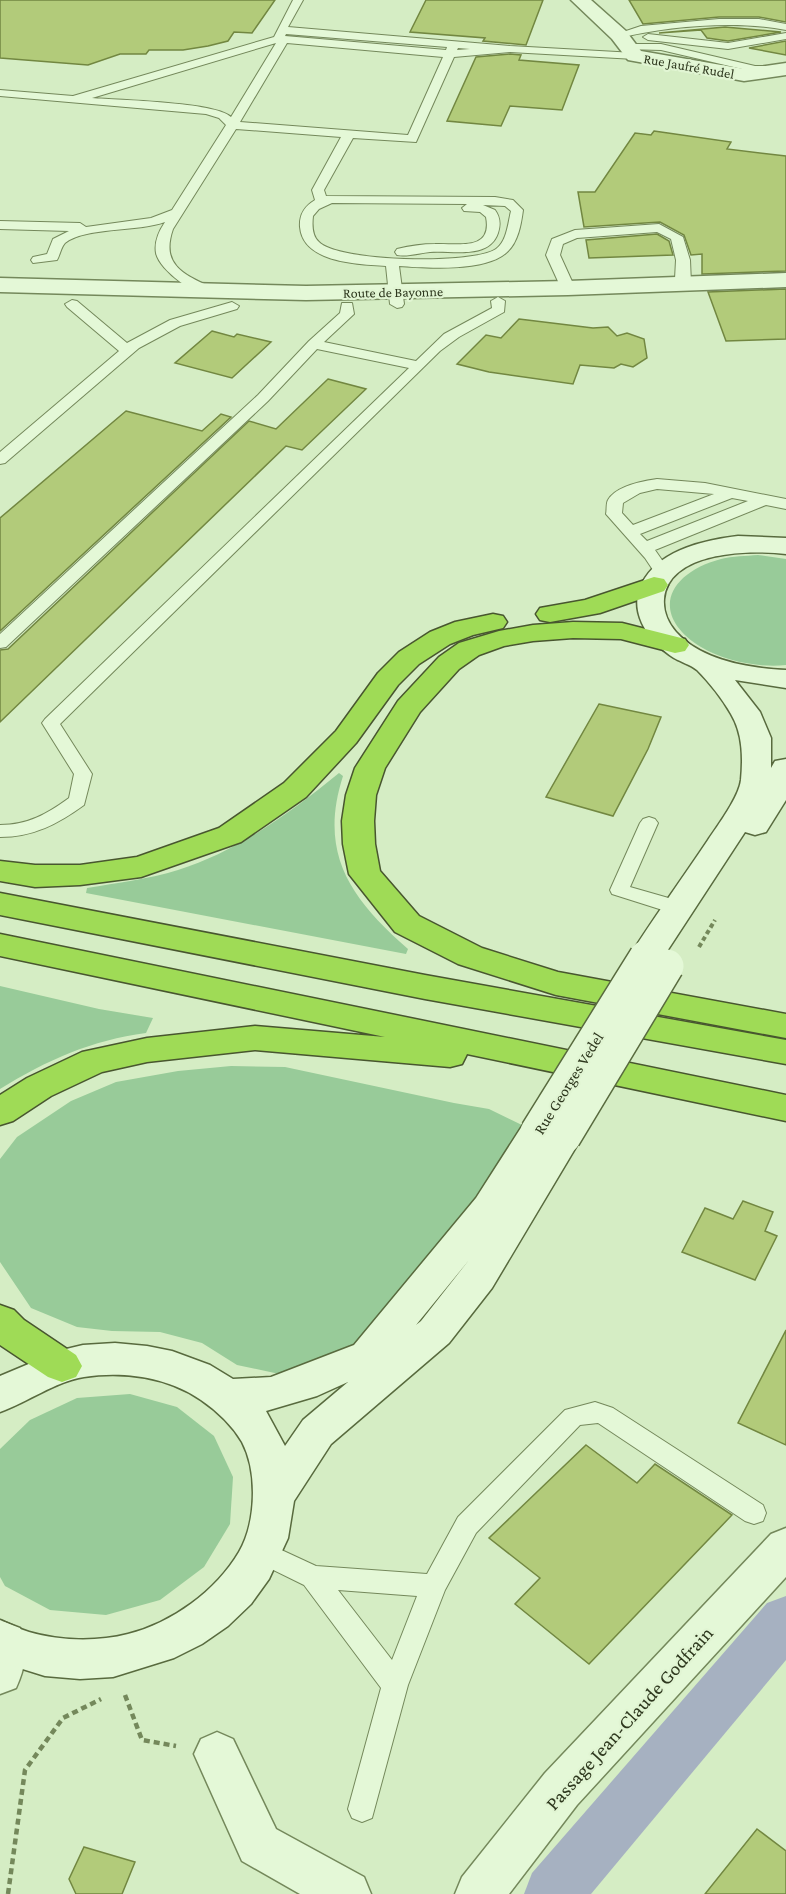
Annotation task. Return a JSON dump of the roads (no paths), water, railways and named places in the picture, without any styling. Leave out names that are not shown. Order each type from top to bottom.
[{"type":"highway","points":[[0,871],[35,876],[69,875],[141,867],[230,835],[295,790],[346,737],[388,679],[409,658],[440,638],[476,626],[531,615],[575,612],[614,602],[653,565]]},
{"type":"highway","points":[[675,645],[622,630],[543,632],[499,639],[469,649],[449,663],[408,707],[370,768],[361,795],[358,821],[359,844],[365,874],[407,924],[470,956],[556,983],[786,1026]]},
{"type":"highway","points":[[0,904],[425,987],[786,1052]]},
{"type":"highway","points":[[0,945],[786,1108]]},
{"type":"highway","points":[[0,1112],[39,1087],[94,1060],[147,1050],[255,1038],[601,1068]]},
{"type":"highway","points":[[0,1322],[9,1331],[62,1366]]},
{"type":"street","points":[[580,0],[627,46]]},
{"type":"street","name":"Rue Jaufré Rudel","points":[[627,46],[744,75],[786,69]]},
{"type":"street","points":[[744,75],[786,79]]},
{"type":"street","name":"Route de Bayonne","points":[[0,301],[72,304],[347,306],[397,298],[568,288],[786,280]]},
{"type":"street","name":"Route de Bayonne","points":[[0,285],[498,301],[786,291]]},
{"type":"street","points":[[786,546],[762,543],[732,544],[704,550],[681,560],[653,565],[650,605],[657,626],[675,645],[708,665],[744,675],[786,679]]},
{"type":"street","name":"Rue Georges Vedel","points":[[657,961],[679,908],[739,817],[756,783],[756,738],[745,712],[708,665]]},
{"type":"street","name":"Rue Georges Vedel","points":[[275,1495],[316,1432],[435,1332],[478,1277],[551,1134],[657,961],[778,788],[786,768]]},
{"type":"street","name":"Rue Georges Vedel","points":[[227,1396],[271,1394],[303,1384],[368,1356],[551,1134]]},
{"type":"street","points":[[0,1395],[62,1366],[98,1360],[125,1359],[165,1365],[193,1375],[227,1396],[245,1414],[261,1438],[269,1457],[275,1495],[272,1520],[262,1552],[242,1585],[213,1613],[176,1637],[144,1650],[117,1673],[77,1659],[2,1652]]},
{"type":"street","name":"Passage Jean-Claude Godfrain","points":[[479,1894],[561,1789],[786,1547]]},
{"type":"street","points":[[217,1754],[259,1845],[347,1894]]},
{"type":"lane","points":[[210,292],[176,275],[165,263],[162,246],[168,225],[282,44],[280,34],[298,0]]},
{"type":"lane","points":[[627,46],[639,28],[736,20],[760,21],[786,27]]},
{"type":"lane","points":[[75,99],[280,34],[452,48],[510,49],[728,46],[786,36]]},
{"type":"lane","points":[[627,46],[661,47],[755,69],[786,69]]},
{"type":"lane","points":[[0,93],[207,111],[222,116],[232,125],[412,139],[452,48]]},
{"type":"lane","points":[[322,202],[318,190],[349,134]]},
{"type":"lane","points":[[331,199],[375,201],[438,199],[495,201],[509,203],[517,210],[510,240],[499,254],[479,260],[392,264],[338,256],[318,248],[307,236],[308,212],[322,202],[331,199]]},
{"type":"lane","points":[[318,248],[354,252],[462,254],[485,243],[492,236],[492,220],[486,209],[402,208],[375,201]]},
{"type":"lane","points":[[38,260],[52,257],[58,242],[76,232],[153,222],[177,213]]},
{"type":"lane","points":[[0,225],[119,227]]},
{"type":"lane","points":[[568,288],[553,255],[557,242],[575,234],[659,228],[676,237],[683,260],[684,284]]},
{"type":"lane","points":[[392,264],[397,298]]},
{"type":"lane","points":[[0,831],[18,832],[50,821],[78,801],[83,774],[51,723],[433,350],[452,335],[488,318],[500,309],[498,301]]},
{"type":"lane","points":[[72,304],[128,351]]},
{"type":"lane","points":[[0,460],[128,351],[175,323],[232,306]]},
{"type":"lane","points":[[0,643],[263,398],[314,344],[347,314],[347,306]]},
{"type":"lane","points":[[314,344],[419,366]]},
{"type":"lane","points":[[764,500],[669,538],[653,565],[614,513],[615,501],[643,487],[658,484],[728,494],[764,500],[786,504]]},
{"type":"lane","points":[[630,532],[728,494]]},
{"type":"lane","points":[[649,823],[619,890],[679,908]]},
{"type":"lane","points":[[362,1809],[395,1685],[434,1586],[467,1525],[573,1417],[584,1413],[605,1414],[754,1513]]},
{"type":"lane","points":[[262,1552],[313,1577],[434,1586]]},
{"type":"lane","points":[[313,1577],[395,1685]]},
{"type":"waterway","points":[[553,1894],[786,1620]]}]
